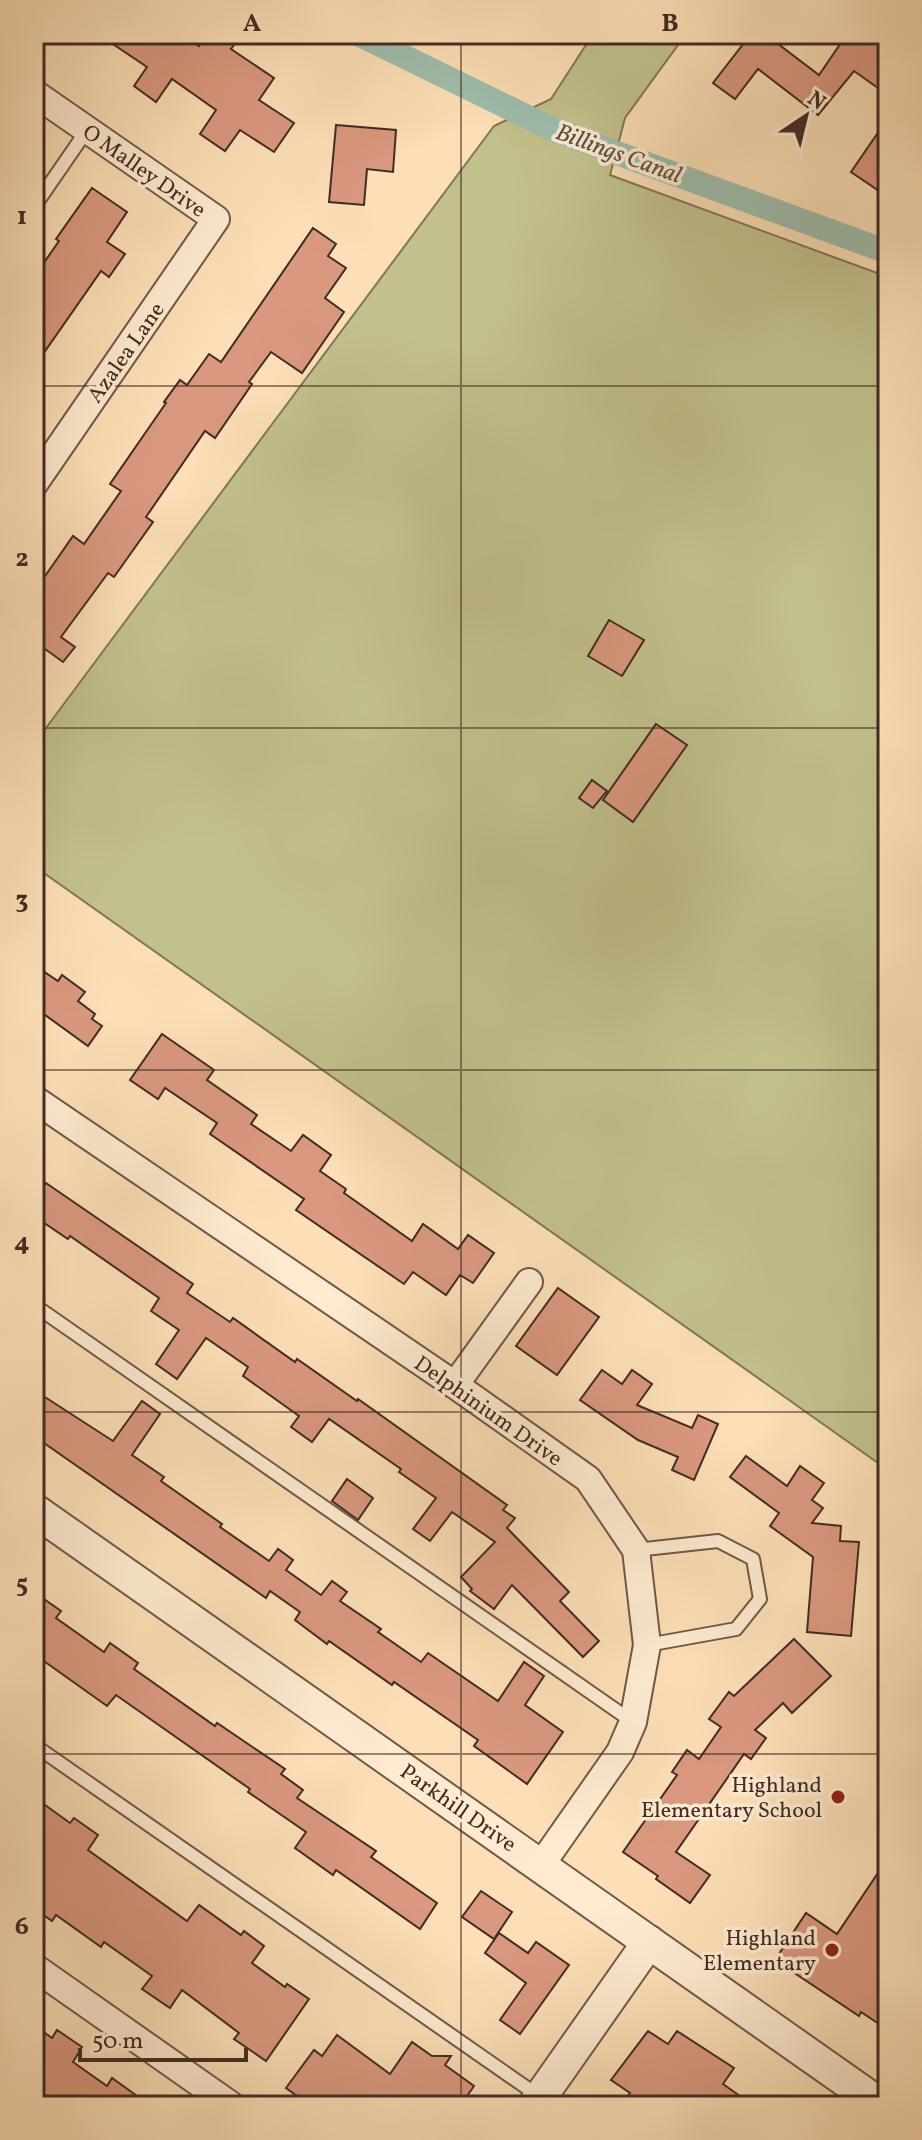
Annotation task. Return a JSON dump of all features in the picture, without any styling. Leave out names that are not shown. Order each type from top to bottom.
[{"type":"street","name":"O Malley Drive","points":[[34,93],[216,219]]},
{"type":"street","name":"Azalea Lane","points":[[34,484],[216,219]]},
{"type":"street","name":"Delphinium Drive","points":[[34,1099],[588,1479],[636,1550],[647,1645],[633,1722],[620,1752],[541,1865]]},
{"type":"street","points":[[455,1385],[529,1282]]},
{"type":"street","name":"Parkhill Drive","points":[[34,1510],[882,2106]]},
{"type":"street","points":[[542,2103],[649,1942]]},
{"type":"street","points":[[34,1967],[232,2106]]},
{"type":"lane","points":[[34,207],[87,130]]},
{"type":"lane","points":[[34,1305],[633,1722]]},
{"type":"lane","points":[[636,1550],[718,1541],[753,1559],[760,1599],[736,1629],[647,1645]]},
{"type":"lane","points":[[34,1745],[542,2103]]},
{"type":"shaded area","points":[[593,34],[686,34],[625,118],[610,175],[888,277],[888,1470],[34,866],[34,744],[494,126],[551,99]]},
{"type":"building","points":[[98,34],[182,34],[199,46],[207,34],[242,34],[231,49],[274,78],[259,100],[294,123],[274,152],[240,130],[225,151],[200,134],[216,110],[172,79],[156,102],[134,86],[147,67]]},
{"type":"building","points":[[751,34],[765,34],[819,75],[847,34],[888,34],[888,95],[854,71],[818,115],[758,69],[735,99],[713,83]]},
{"type":"building","points":[[888,118],[888,197],[851,172]]},
{"type":"building","points":[[336,125],[396,130],[393,172],[367,169],[364,205],[329,202]]},
{"type":"building","points":[[92,188],[127,212],[107,242],[125,254],[109,277],[101,271],[34,367],[34,277]]},
{"type":"building","points":[[313,228],[336,244],[328,256],[346,268],[325,298],[344,312],[302,373],[271,352],[215,438],[205,431],[146,517],[153,522],[114,577],[108,573],[61,637],[75,647],[63,662],[34,641],[34,592],[73,536],[84,544],[121,491],[110,484],[180,380],[187,385],[209,354],[221,362]]},
{"type":"building","points":[[609,620],[644,640],[622,676],[588,656]]},
{"type":"building","points":[[656,724],[687,745],[633,822],[603,800]]},
{"type":"building","points":[[592,780],[607,791],[593,808],[579,798]]},
{"type":"building","points":[[34,965],[58,981],[62,975],[85,992],[78,1001],[95,1014],[92,1019],[102,1026],[88,1046],[34,1007]]},
{"type":"building","points":[[162,1034],[214,1070],[207,1080],[257,1115],[251,1124],[291,1151],[303,1135],[331,1155],[320,1171],[346,1189],[344,1193],[412,1241],[423,1224],[458,1249],[468,1235],[494,1253],[473,1283],[460,1275],[446,1295],[413,1272],[404,1284],[296,1210],[304,1199],[210,1134],[217,1123],[165,1088],[158,1099],[130,1080]]},
{"type":"building","points":[[46,1183],[193,1284],[187,1293],[230,1322],[233,1318],[295,1362],[297,1359],[358,1399],[507,1505],[503,1510],[515,1518],[507,1528],[569,1592],[560,1601],[599,1641],[583,1657],[512,1585],[494,1609],[470,1591],[472,1589],[461,1577],[495,1542],[452,1512],[430,1541],[413,1529],[436,1498],[399,1472],[401,1469],[329,1419],[312,1442],[291,1427],[299,1416],[243,1376],[248,1367],[206,1338],[177,1379],[156,1364],[179,1330],[151,1311],[159,1298],[70,1236],[68,1239],[34,1216],[34,1200]]},
{"type":"building","points":[[558,1288],[599,1317],[557,1375],[516,1346]]},
{"type":"building","points":[[602,1370],[622,1384],[632,1370],[652,1384],[637,1405],[692,1428],[698,1415],[718,1424],[694,1480],[672,1470],[678,1457],[638,1440],[580,1400]]},
{"type":"building","points":[[34,1390],[113,1441],[142,1401],[160,1414],[132,1455],[164,1477],[161,1481],[222,1524],[220,1527],[269,1561],[278,1549],[293,1560],[286,1570],[321,1595],[332,1581],[347,1592],[340,1601],[421,1662],[428,1653],[498,1701],[524,1662],[544,1676],[525,1705],[563,1732],[527,1784],[474,1746],[478,1740],[394,1682],[392,1685],[329,1641],[327,1644],[295,1620],[300,1612],[270,1591],[266,1598],[34,1436]]},
{"type":"building","points":[[746,1456],[787,1486],[800,1466],[824,1483],[812,1500],[823,1508],[812,1523],[841,1526],[840,1541],[859,1542],[851,1636],[807,1632],[813,1557],[770,1526],[779,1513],[730,1477]]},
{"type":"building","points":[[347,1479],[373,1498],[358,1520],[332,1501]]},
{"type":"building","points":[[34,1592],[61,1611],[56,1618],[104,1652],[110,1643],[138,1663],[134,1669],[215,1726],[217,1723],[285,1769],[281,1774],[303,1790],[297,1798],[376,1851],[371,1857],[437,1903],[420,1929],[336,1870],[333,1875],[295,1848],[306,1832],[248,1792],[250,1789],[116,1695],[107,1706],[34,1654]]},
{"type":"building","points":[[794,1639],[831,1676],[792,1713],[783,1703],[755,1730],[766,1738],[751,1759],[744,1754],[676,1852],[710,1875],[690,1903],[623,1852],[677,1775],[672,1772],[687,1750],[699,1759],[721,1727],[709,1719],[729,1692],[734,1696]]},
{"type":"building","points":[[34,1797],[70,1823],[74,1818],[98,1835],[88,1850],[187,1921],[199,1905],[241,1935],[244,1931],[264,1946],[252,1963],[285,1987],[287,1984],[309,1999],[266,2061],[234,2039],[239,2033],[182,1990],[170,2008],[142,1989],[152,1976],[104,1942],[101,1947],[56,1915],[52,1921],[34,1908]]},
{"type":"building","name":"Highland Elementary","points":[[888,1858],[888,2030],[861,2012],[859,2016],[775,1960],[806,1913],[837,1934]]},
{"type":"building","points":[[481,1891],[512,1912],[494,1939],[462,1917]]},
{"type":"building","points":[[499,1933],[528,1953],[536,1942],[569,1965],[520,2034],[500,2020],[526,1983],[485,1953]]},
{"type":"building","points":[[34,2025],[52,2038],[57,2030],[82,2047],[73,2062],[107,2086],[112,2078],[137,2096],[130,2106],[34,2106]]},
{"type":"building","points":[[648,2031],[668,2044],[677,2031],[734,2068],[723,2084],[754,2106],[621,2106],[630,2093],[611,2080]]},
{"type":"building","points":[[337,2035],[390,2074],[412,2042],[432,2056],[451,2056],[445,2065],[474,2086],[460,2106],[311,2106],[286,2088],[314,2050],[322,2056]]},
{"type":"waterway","name":"Billings Canal","points":[[358,34],[554,130],[888,252]]},
{"type":"place","name":"Highland Elementary School","points":[[838,1797]]},
{"type":"place","name":"Highland Elementary","points":[[832,1950]]}]
